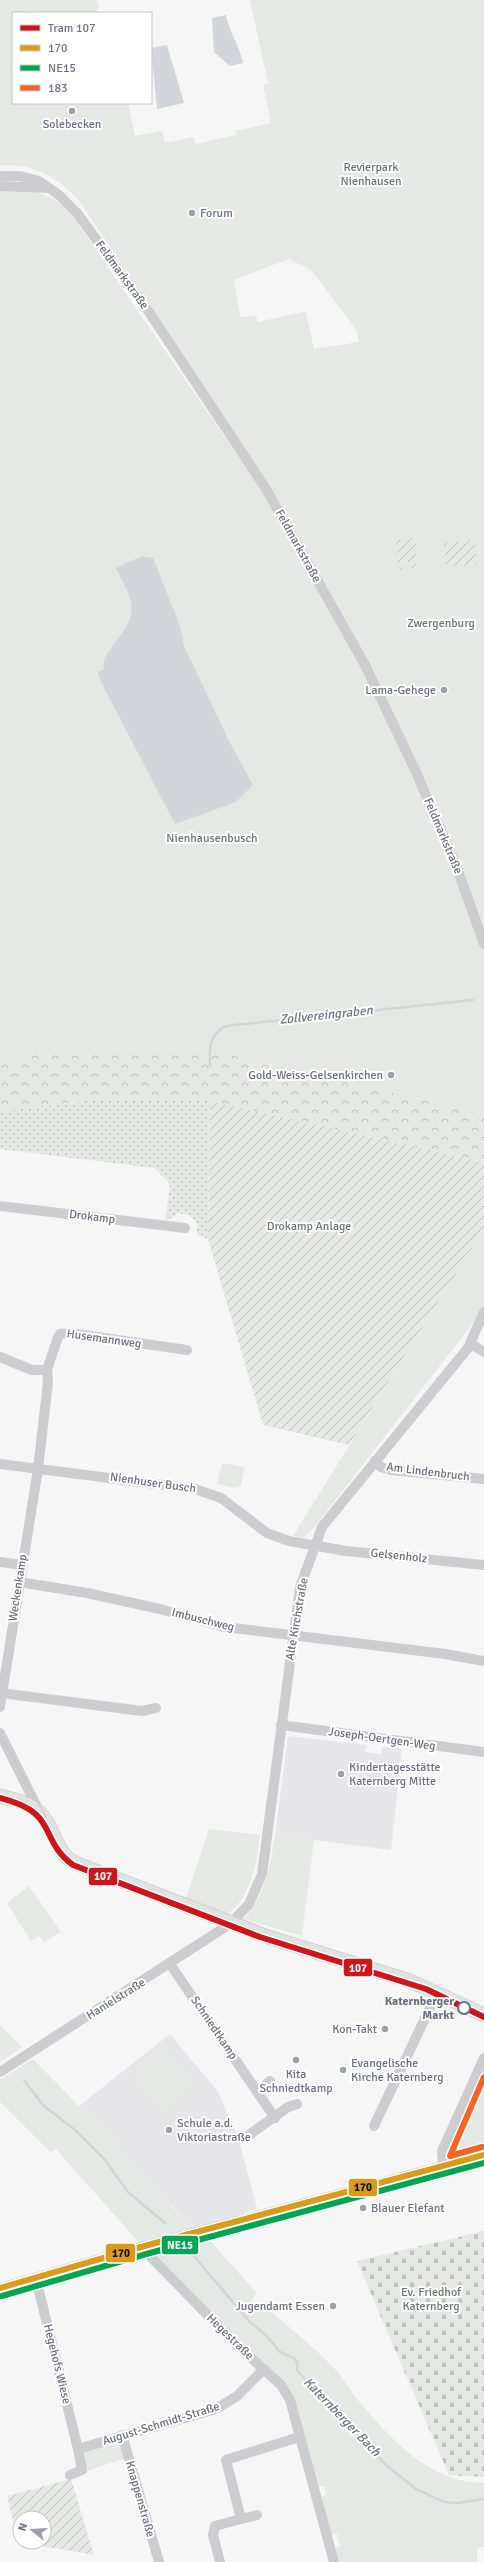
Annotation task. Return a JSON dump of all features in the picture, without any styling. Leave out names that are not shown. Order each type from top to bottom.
[{"type":"main road","points":[[0,1796],[28,1805],[40,1813],[62,1852],[73,1862],[230,1924],[392,1975],[437,1993],[484,2015]]},
{"type":"street","name":"Feldmarkstraße","points":[[0,176],[29,178],[39,181],[59,195],[77,212],[149,312],[266,489],[368,672],[457,868],[484,944]]},
{"type":"street","points":[[0,186],[48,188]]},
{"type":"street","name":"Drokamp","points":[[0,1206],[185,1228]]},
{"type":"street","name":"Alte Kirchstraße","points":[[230,1924],[249,1904],[262,1874],[300,1588],[322,1527],[332,1512],[471,1344],[484,1312]]},
{"type":"street","name":"Husemannweg","points":[[38,1469],[48,1382],[47,1370],[58,1337],[64,1333],[187,1350]]},
{"type":"street","points":[[471,1344],[484,1352]]},
{"type":"street","points":[[0,1357],[32,1370],[47,1370]]},
{"type":"street","name":"Am Lindenbruch","points":[[375,1461],[381,1466],[390,1470],[484,1479]]},
{"type":"street","name":"Nienhuser Busch","points":[[0,1464],[195,1489],[230,1504],[275,1537],[315,1546]]},
{"type":"street","name":"Weckenkamp","points":[[0,1707],[1,1693],[38,1469]]},
{"type":"street","name":"Gelsenholz","points":[[315,1546],[346,1551],[484,1565]]},
{"type":"street","points":[[0,1562],[22,1565]]},
{"type":"street","name":"Imbuschweg","points":[[19,1582],[87,1593],[160,1609],[225,1627],[484,1661]]},
{"type":"street","points":[[1,1693],[142,1711],[156,1708]]},
{"type":"street","name":"Joseph-Oertgen-Weg","points":[[281,1725],[484,1752]]},
{"type":"street","points":[[0,1733],[40,1813]]},
{"type":"street","name":"Hanielstraße","points":[[0,2072],[230,1924]]},
{"type":"street","name":"Schniedtkamp","points":[[170,1964],[275,2118]]},
{"type":"street","points":[[374,2126],[437,1993]]},
{"type":"street","points":[[443,2166],[442,2151],[484,2058]]},
{"type":"street","points":[[258,2092],[270,2081]]},
{"type":"street","points":[[246,2137],[275,2118],[288,2107],[297,2104]]},
{"type":"street","points":[[0,2288],[36,2279],[141,2247],[484,2155]]},
{"type":"street","name":"Hegestraße","points":[[141,2247],[281,2385],[290,2400],[334,2562]]},
{"type":"street","name":"Hegehofs Wiese","points":[[36,2279],[78,2450]]},
{"type":"street","name":"August-Schmidt-Straße","points":[[78,2450],[122,2435],[216,2409],[237,2396],[264,2369]]},
{"type":"street","name":"Knappenstraße","points":[[122,2435],[158,2562]]},
{"type":"street","points":[[241,2519],[226,2460],[299,2437]]},
{"type":"street","points":[[70,2475],[82,2470],[78,2450]]},
{"type":"street","points":[[220,2562],[213,2535],[215,2526],[257,2515]]},
{"type":"shaded area","points":[[226,15],[243,63],[230,66],[214,52],[212,18]]},
{"type":"shaded area","points":[[167,45],[184,103],[157,109],[152,48]]},
{"type":"shaded area","points":[[142,556],[153,558],[180,626],[184,646],[230,743],[253,785],[236,802],[175,824],[101,682],[98,672],[104,669],[104,662],[107,655],[124,631],[131,612],[131,602],[127,589],[116,568]]},
{"type":"shaded area","name":"Kindertagesstätte Katernberg Mitte","points":[[288,1736],[366,1745],[365,1752],[381,1754],[382,1747],[402,1749],[391,1850],[275,1835]]},
{"type":"shaded area","name":"Schule a.d. Viktoriastraße","points":[[170,2034],[218,2092],[238,2137],[257,2208],[200,2231],[191,2226],[162,2196],[149,2178],[79,2106]]},
{"type":"green space","name":"Revierpark Nienhausen","points":[[0,0],[97,0],[99,6],[96,12],[12,12],[12,104],[128,104],[135,136],[162,131],[165,143],[193,137],[195,144],[236,135],[235,131],[271,123],[263,85],[268,83],[250,0],[484,0],[484,941],[457,867],[324,584],[268,483],[80,202],[63,185],[44,173],[35,169],[13,165],[0,165]],"holes":[[[289,259],[311,270],[357,331],[359,342],[314,349],[306,311],[258,322],[256,316],[240,317],[234,280]]]},
{"type":"green space","name":"Nienhausenbusch","points":[[0,189],[38,193],[55,200],[70,212],[259,487],[364,666],[415,772],[484,946],[484,1114],[214,1051],[73,1050],[0,1060]]},
{"type":"green space","points":[[415,538],[417,568],[409,568],[408,561],[403,562],[403,570],[398,570],[396,540]]},
{"type":"green space","points":[[475,540],[477,564],[446,567],[444,543]]},
{"type":"green space","points":[[73,1050],[214,1051],[484,1114],[484,1162],[210,1101],[104,1099],[0,1111],[0,1060]]},
{"type":"green space","points":[[104,1099],[210,1101],[208,1239],[197,1235],[197,1224],[189,1215],[178,1213],[165,1222],[170,1184],[154,1168],[0,1149],[0,1111]]},
{"type":"green space","name":"Drokamp Anlage","points":[[210,1101],[484,1162],[484,1229],[349,1445],[263,1425],[208,1239]]},
{"type":"green space","points":[[484,1229],[484,1309],[316,1525],[304,1537],[293,1536]]},
{"type":"green space","points":[[222,1463],[245,1467],[241,1486],[235,1488],[217,1484]]},
{"type":"green space","points":[[209,1829],[260,1835],[252,1878],[236,1907],[228,1913],[200,1911],[186,1898]]},
{"type":"green space","points":[[275,1835],[314,1840],[302,1936],[244,1919],[257,1899],[266,1879]]},
{"type":"green space","points":[[29,1886],[61,1932],[44,1942],[39,1936],[31,1941],[7,1903]]},
{"type":"green space","points":[[0,2025],[22,2047],[0,2062]]},
{"type":"green space","points":[[162,2047],[196,2080],[164,2112],[130,2080]]},
{"type":"green space","points":[[33,2059],[149,2178],[178,2214],[200,2231],[142,2246],[56,2149],[51,2153],[0,2102],[0,2080]]},
{"type":"green space","points":[[484,2077],[484,2148],[450,2155]]},
{"type":"green space","name":"Ev. Friedhof Katernberg","points":[[484,2231],[484,2477],[449,2475],[357,2261]]},
{"type":"green space","points":[[202,2232],[257,2293],[251,2301],[260,2308],[263,2305],[327,2360],[370,2414],[397,2443],[428,2467],[464,2481],[484,2483],[484,2547],[477,2548],[477,2562],[338,2562],[334,2548],[340,2546],[337,2534],[331,2535],[320,2497],[327,2495],[324,2486],[317,2486],[293,2401],[142,2247]]},
{"type":"green space","points":[[121,2438],[125,2458],[84,2472],[79,2450]]},
{"type":"green space","points":[[71,2479],[94,2555],[52,2548],[52,2510],[12,2510],[12,2517],[7,2496]]},
{"type":"waterway","name":"Zollvereingraben","points":[[210,1066],[211,1043],[216,1033],[226,1026],[473,1000]]},
{"type":"waterway","name":"Katernberger Bach","points":[[24,2080],[43,2105],[75,2130],[105,2160],[128,2192],[165,2223]]},
{"type":"waterway","name":"Katernberger Bach","points":[[193,2255],[249,2321],[266,2335],[280,2352],[295,2359],[298,2364],[297,2370],[303,2377],[386,2465],[416,2489],[444,2502],[458,2503],[484,2499]]},
{"type":"tram line","points":[[0,1738],[7,1747],[46,1817]]},
{"type":"tram line","name":"107","points":[[0,1798],[19,1804],[32,1811],[46,1827],[62,1855],[73,1865],[260,1937],[426,1989],[484,2017]]},
{"type":"transit line","name":"183","points":[[482,2147],[450,2156],[484,2077]]},
{"type":"transit line","name":"170","points":[[0,2288],[148,2245],[484,2155]]},
{"type":"transit line","name":"NE15","points":[[2,2296],[150,2253],[484,2163]]},
{"type":"place","name":"Solebecken","points":[[72,111]]},
{"type":"place","name":"Forum","points":[[192,213]]},
{"type":"place","name":"Lama-Gehege","points":[[444,690]]},
{"type":"place","name":"Gold-Weiss-Gelsenkirchen","points":[[391,1075]]},
{"type":"place","name":"Kindertagesstätte Katernberg Mitte","points":[[341,1774]]},
{"type":"place","name":"Katernberger Markt","points":[[464,2008]]},
{"type":"place","name":"Kon-Takt","points":[[385,2029]]},
{"type":"place","name":"Kita Schniedtkamp","points":[[296,2060]]},
{"type":"place","name":"Evangelische Kirche Katernberg","points":[[343,2070]]},
{"type":"place","name":"Schule a.d. Viktoriastraße","points":[[169,2130]]},
{"type":"place","name":"Blauer Elefant","points":[[363,2208]]},
{"type":"place","name":"Jugendamt Essen","points":[[333,2306]]},
{"type":"park label","name":"Zwergenburg","points":[[441,623]]}]
